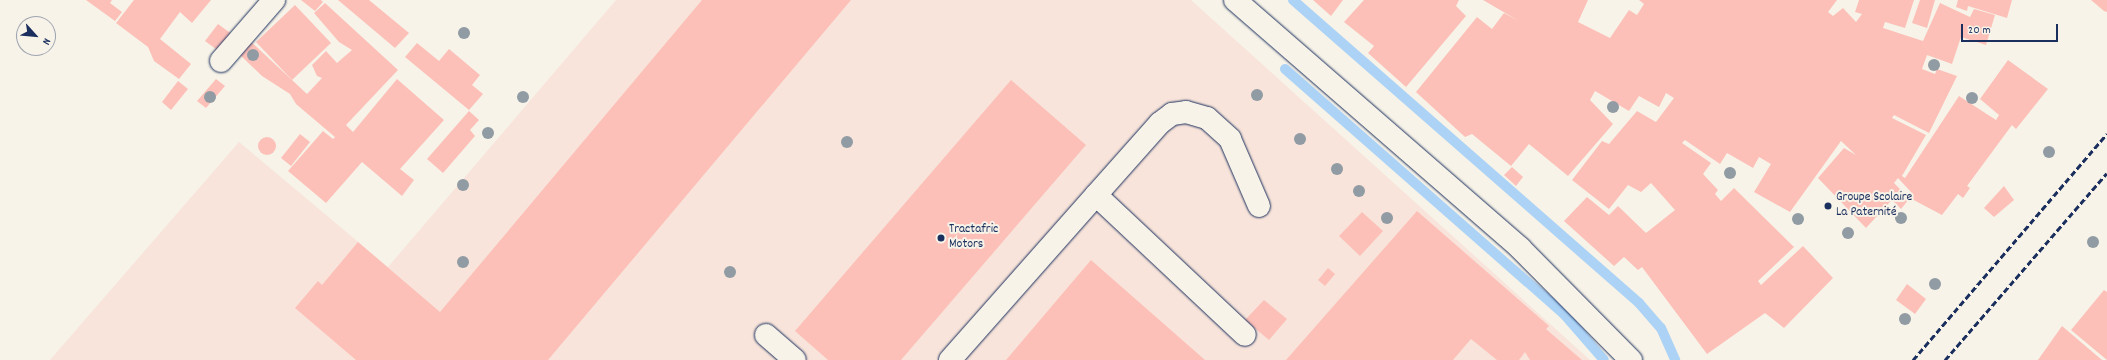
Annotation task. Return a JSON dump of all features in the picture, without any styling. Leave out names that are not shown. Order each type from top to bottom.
[{"type":"street","points":[[222,61],[274,0]]},
{"type":"street","points":[[1235,0],[1520,248],[1631,360]]},
{"type":"street","points":[[950,360],[1160,123],[1172,114],[1186,112],[1207,118],[1230,139],[1259,206]]},
{"type":"street","points":[[1096,195],[1245,335]]},
{"type":"street","points":[[766,335],[795,360]]},
{"type":"shaded area","points":[[616,0],[1191,0],[1590,360],[50,360],[239,142],[388,267]]},
{"type":"building","points":[[86,0],[112,0],[110,3],[122,12],[115,21]]},
{"type":"building","points":[[134,0],[211,0],[192,23],[180,12],[160,39],[191,64],[179,79],[154,61],[148,47],[116,23]]},
{"type":"building","points":[[301,0],[321,0],[323,2],[315,11]]},
{"type":"building","points":[[338,0],[369,0],[409,33],[395,48]]},
{"type":"building","points":[[702,0],[851,0],[548,360],[356,360],[295,308],[318,281],[322,285],[358,242],[440,312]]},
{"type":"building","points":[[1313,0],[1343,0],[1331,16]]},
{"type":"building","points":[[1364,0],[1459,0],[1456,6],[1466,16],[1406,87],[1368,53],[1374,46],[1344,22]]},
{"type":"building","points":[[1483,0],[1588,0],[1578,22],[1610,38],[1629,10],[1637,15],[1644,4],[1639,0],[1837,0],[1828,12],[1833,16],[1843,8],[1856,22],[1862,14],[1855,12],[1859,0],[1914,0],[1905,28],[1885,22],[1883,28],[1923,41],[1940,3],[1970,17],[1974,9],[1995,15],[1986,45],[1961,37],[1952,64],[1927,55],[1922,69],[1935,74],[1937,69],[1957,76],[1929,133],[1894,115],[1892,118],[1926,135],[1902,176],[1905,178],[1959,96],[1996,120],[1999,115],[1980,99],[2008,60],[2048,89],[2016,129],[2012,125],[1967,186],[1970,188],[1963,198],[1958,194],[1942,215],[1908,197],[1911,192],[1898,178],[1894,183],[1901,190],[1866,228],[1818,178],[1844,148],[1856,155],[1841,141],[1790,212],[1754,192],[1771,164],[1759,157],[1753,168],[1727,153],[1720,164],[1685,140],[1682,143],[1711,163],[1703,174],[1718,190],[1715,194],[1721,201],[1734,188],[1794,247],[1758,281],[1761,285],[1803,246],[1833,278],[1784,328],[1765,313],[1707,354],[1642,267],[1638,270],[1624,257],[1614,266],[1564,221],[1587,197],[1609,215],[1618,206],[1646,233],[1675,210],[1651,183],[1641,192],[1628,185],[1609,209],[1572,180],[1602,141],[1609,144],[1637,111],[1656,122],[1674,98],[1666,93],[1659,107],[1639,96],[1629,111],[1595,91],[1590,100],[1613,124],[1568,176],[1529,144],[1511,166],[1472,134],[1465,137],[1416,92],[1477,17],[1492,29],[1504,13],[1519,21]]},
{"type":"building","points":[[1920,0],[1935,0],[1927,28],[1912,23]]},
{"type":"building","points":[[1958,0],[2012,0],[2007,18],[1968,6],[1967,11],[1956,7]]},
{"type":"building","points":[[2091,0],[2107,0],[2107,12],[2104,11]]},
{"type":"building","points":[[325,3],[398,70],[346,125],[353,132],[397,79],[444,120],[400,169],[414,180],[402,196],[362,162],[326,203],[288,171],[323,131],[333,139],[335,137],[296,104],[290,94],[262,76],[236,51],[248,39],[307,94],[322,78],[317,76],[312,65],[326,51],[337,63],[352,50],[339,42],[314,13]]},
{"type":"building","points":[[295,5],[331,43],[292,80],[256,42]]},
{"type":"building","points":[[218,24],[233,35],[220,52],[205,41]]},
{"type":"building","points":[[417,43],[439,61],[449,49],[480,75],[472,85],[483,94],[469,110],[405,57]]},
{"type":"building","points":[[216,79],[225,86],[206,108],[197,101]]},
{"type":"building","name":"Tractafric Motors","points":[[1011,80],[1086,145],[901,360],[828,360],[795,331]]},
{"type":"building","points":[[178,81],[188,89],[171,110],[162,102]]},
{"type":"building","points":[[469,111],[479,120],[470,130],[475,136],[443,173],[427,159]]},
{"type":"building","points":[[300,134],[310,142],[291,166],[281,158]]},
{"type":"building","points":[[263,137],[271,137],[276,142],[274,153],[271,155],[263,155],[258,150],[258,142]]},
{"type":"building","points":[[1512,167],[1523,177],[1516,186],[1504,175]]},
{"type":"building","points":[[2004,186],[2014,200],[1994,217],[1984,208]]},
{"type":"building","points":[[1900,193],[1909,199],[1901,209],[1893,201]]},
{"type":"building","points":[[1417,211],[1549,326],[1546,329],[1582,360],[1530,360],[1525,352],[1519,360],[1497,360],[1471,339],[1453,360],[1286,360]]},
{"type":"building","points":[[1362,212],[1383,231],[1360,256],[1339,236]]},
{"type":"building","points":[[1091,260],[1205,360],[1006,360]]},
{"type":"building","points":[[1328,268],[1335,274],[1325,286],[1318,280]]},
{"type":"building","points":[[1907,284],[1926,299],[1915,314],[1896,300]]},
{"type":"building","points":[[2104,290],[2107,292],[2107,360],[2071,330]]},
{"type":"building","points":[[1264,300],[1287,319],[1269,340],[1245,320]]},
{"type":"building","points":[[2062,326],[2102,360],[2038,360]]},
{"type":"waterway","points":[[1293,0],[1639,303],[1661,328],[1675,360]]},
{"type":"waterway","points":[[1285,69],[1563,313],[1604,360]]},
{"type":"railway","points":[[1913,360],[2107,134]]},
{"type":"railway","points":[[1945,360],[2107,173]]},
{"type":"place","name":"Groupe Scolaire La Paternité","points":[[1828,206]]},
{"type":"place","name":"Tractafric Motors","points":[[941,238]]}]
